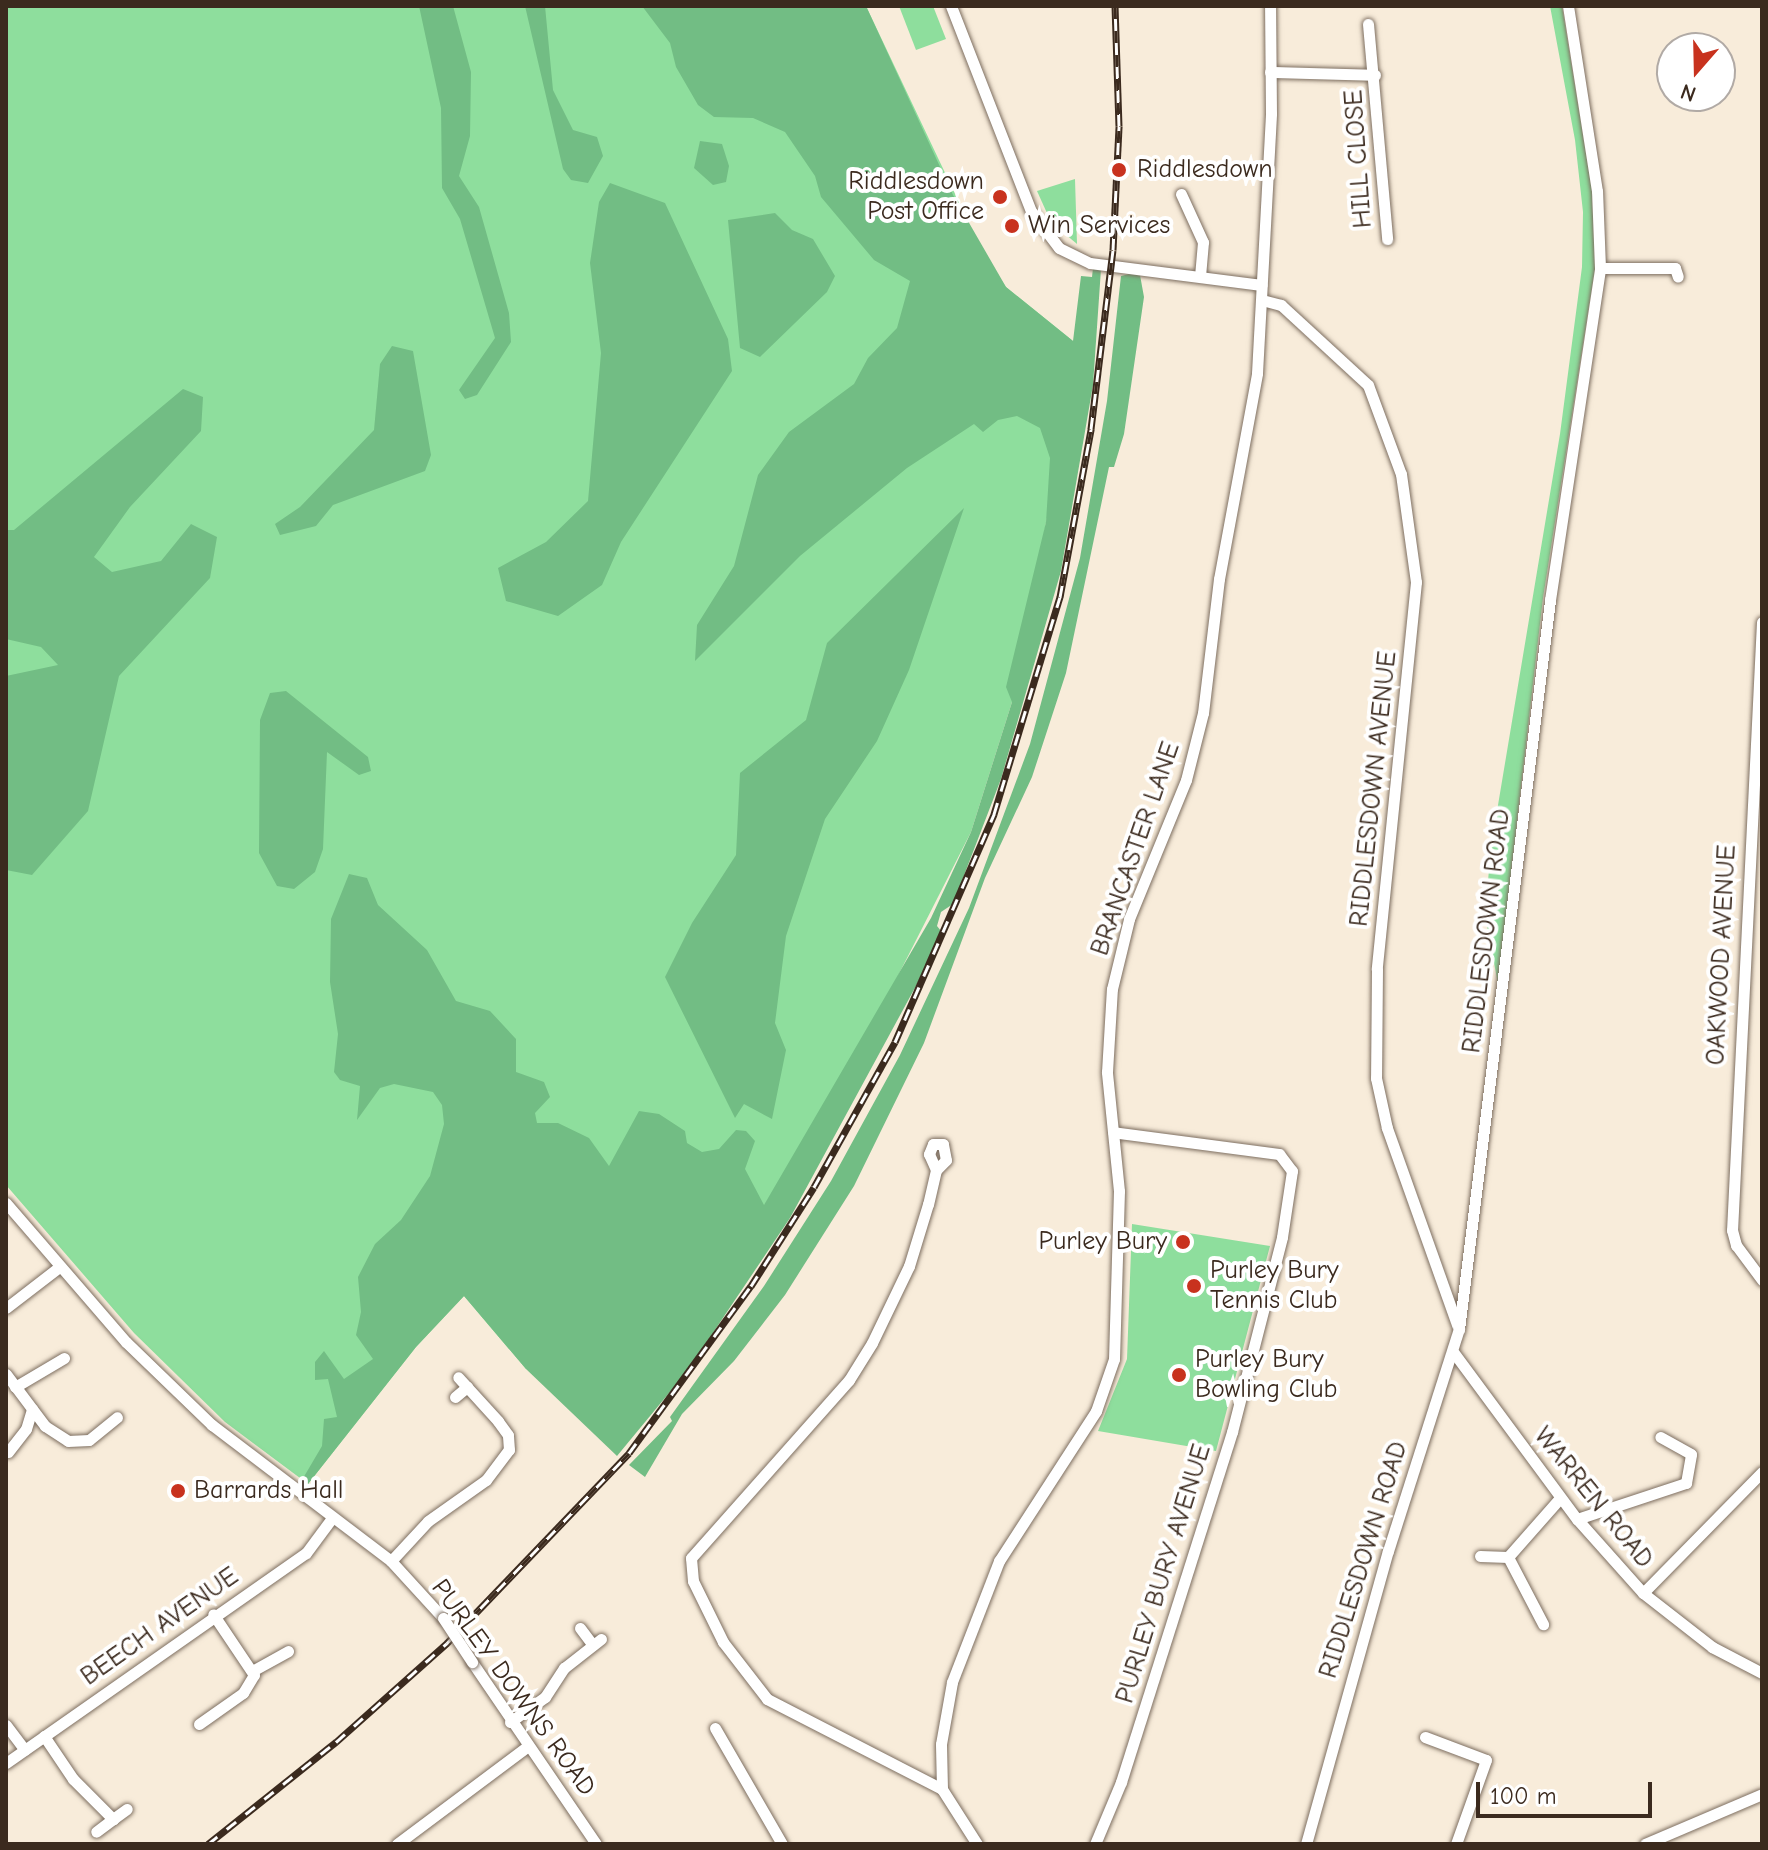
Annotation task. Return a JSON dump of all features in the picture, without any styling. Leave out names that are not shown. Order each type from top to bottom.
[{"type":"street","points":[[951,6],[1031,211],[1059,248],[1090,263],[1200,274],[1262,285]]},
{"type":"street","name":"BRANCASTER LANE","points":[[942,1789],[947,1705],[976,1611],[1022,1520],[1096,1411],[1111,1370],[1119,1253],[1107,1072],[1112,989],[1146,870],[1196,750],[1219,579],[1252,410],[1262,300],[1270,6]]},
{"type":"street","name":"RIDDLESDOWN ROAD","points":[[1306,1844],[1388,1551],[1454,1353],[1459,1329],[1550,600],[1600,268],[1597,191],[1568,6]]},
{"type":"street","name":"HILL CLOSE","points":[[1368,24],[1375,75],[1387,239]]},
{"type":"street","name":"HILL CLOSE","points":[[1270,72],[1375,75]]},
{"type":"street","points":[[1181,194],[1203,242],[1200,274]]},
{"type":"street","points":[[1600,268],[1675,268]]},
{"type":"street","name":"RIDDLESDOWN AVENUE","points":[[1262,300],[1281,305],[1368,385],[1401,474],[1416,582],[1377,969],[1376,1078],[1387,1128],[1459,1329]]},
{"type":"street","name":"OAKWOOD AVENUE","points":[[1762,622],[1732,1230],[1740,1253],[1762,1280]]},
{"type":"street","name":"PURLEY BURY AVENUE","points":[[1095,1844],[1141,1722],[1232,1432],[1282,1237],[1292,1171],[1279,1154],[1113,1132]]},
{"type":"street","points":[[936,1170],[909,1266],[872,1343],[849,1380],[691,1558],[693,1581],[723,1642],[767,1699],[942,1789],[977,1844]]},
{"type":"street","name":"PURLEY DOWNS ROAD","points":[[6,1203],[126,1342],[212,1425],[391,1561],[443,1618],[510,1722],[596,1844]]},
{"type":"street","points":[[6,1308],[59,1267]]},
{"type":"street","name":"WARREN ROAD","points":[[1454,1353],[1560,1498],[1643,1593],[1712,1647],[1762,1673]]},
{"type":"street","points":[[15,1387],[64,1358]]},
{"type":"street","points":[[6,1374],[57,1436],[80,1443],[117,1417]]},
{"type":"street","points":[[391,1561],[428,1521],[503,1464],[508,1435],[463,1382],[455,1397]]},
{"type":"street","points":[[8,1452],[26,1429],[32,1409]]},
{"type":"street","points":[[1577,1519],[1686,1483],[1691,1454],[1660,1437]]},
{"type":"street","points":[[1643,1593],[1762,1472]]},
{"type":"street","points":[[1508,1557],[1560,1498]]},
{"type":"street","name":"BEECH AVENUE","points":[[6,1763],[213,1614],[306,1553],[332,1518]]},
{"type":"street","points":[[1480,1556],[1508,1557]]},
{"type":"street","points":[[1508,1557],[1543,1624]]},
{"type":"street","points":[[213,1614],[254,1670]]},
{"type":"street","points":[[510,1722],[545,1697],[564,1668],[597,1642],[580,1628]]},
{"type":"street","points":[[199,1724],[247,1689],[254,1670],[288,1651]]},
{"type":"street","points":[[6,1725],[25,1750]]},
{"type":"street","points":[[715,1728],[782,1844]]},
{"type":"street","points":[[44,1736],[73,1779],[113,1819]]},
{"type":"street","points":[[1425,1737],[1486,1760],[1456,1844]]},
{"type":"street","points":[[397,1844],[528,1746]]},
{"type":"street","points":[[1645,1844],[1762,1794]]},
{"type":"street","points":[[96,1832],[127,1809]]},
{"type":"green space","points":[[6,6],[866,6],[983,253],[1006,287],[1073,341],[1071,391],[1012,702],[971,832],[876,1019],[764,1206],[526,1369],[464,1296],[416,1347],[308,1484],[225,1422],[134,1333],[6,1185]]},
{"type":"green space","points":[[419,6],[453,6],[471,72],[470,136],[459,176],[479,207],[509,313],[511,342],[477,395],[465,399],[459,390],[495,338],[460,219],[442,188],[441,108]]},
{"type":"green space","points":[[525,6],[545,6],[553,90],[573,130],[597,137],[603,156],[588,183],[571,180],[563,169]]},
{"type":"green space","points":[[642,6],[866,6],[953,195],[1006,287],[1073,341],[1081,276],[1092,277],[1093,268],[1101,269],[1093,385],[1061,571],[1001,779],[953,904],[941,912],[937,926],[941,931],[917,984],[790,1218],[688,1370],[617,1456],[526,1369],[464,1296],[416,1347],[308,1484],[302,1480],[322,1446],[324,1419],[337,1417],[328,1379],[315,1380],[315,1362],[324,1351],[344,1379],[373,1359],[356,1335],[361,1312],[358,1277],[375,1244],[401,1220],[430,1176],[444,1124],[442,1105],[433,1092],[394,1084],[380,1088],[357,1120],[360,1086],[340,1080],[334,1072],[338,1034],[330,982],[331,919],[349,874],[367,878],[378,905],[427,950],[456,1001],[490,1011],[516,1039],[516,1072],[544,1082],[550,1097],[535,1113],[537,1123],[558,1123],[589,1138],[609,1166],[639,1111],[659,1114],[685,1131],[687,1143],[702,1152],[719,1149],[736,1130],[746,1131],[755,1141],[745,1169],[764,1205],[931,918],[971,832],[1012,702],[1006,687],[1046,522],[1050,458],[1040,428],[1017,416],[998,420],[983,432],[974,424],[907,468],[800,556],[695,661],[697,625],[734,566],[758,475],[789,432],[854,384],[868,358],[897,328],[910,281],[874,260],[821,197],[815,176],[785,132],[753,118],[714,117],[698,105],[676,67],[670,43]]},
{"type":"green space","points":[[899,6],[933,6],[946,39],[916,50]]},
{"type":"green space","points":[[1550,6],[1562,6],[1592,191],[1595,268],[1543,598],[1498,984],[1485,915],[1491,847],[1560,434],[1582,267],[1583,212],[1575,140]]},
{"type":"green space","points":[[700,141],[722,144],[729,166],[726,182],[713,185],[694,168]]},
{"type":"green space","points":[[1075,179],[1077,244],[1051,222],[1037,191]]},
{"type":"green space","points":[[610,183],[665,203],[728,339],[732,371],[621,542],[602,585],[558,616],[506,601],[498,568],[546,542],[588,501],[601,353],[590,263],[599,202]]},
{"type":"green space","points":[[775,213],[792,230],[813,239],[835,276],[827,292],[760,357],[740,348],[728,220]]},
{"type":"green space","points":[[1146,270],[1140,275],[1144,297],[1124,434],[1114,467],[1109,467],[1066,673],[1032,777],[985,878],[924,1043],[854,1186],[785,1295],[734,1361],[682,1414],[645,1477],[629,1465],[672,1421],[670,1417],[764,1286],[831,1181],[900,1055],[969,908],[1030,744],[1080,558],[1107,401],[1121,276]]},
{"type":"green space","points":[[392,346],[413,351],[431,455],[425,471],[333,505],[316,526],[280,535],[275,524],[300,507],[374,430],[380,364]]},
{"type":"green space","points":[[183,389],[203,397],[201,431],[130,507],[94,557],[112,572],[161,561],[191,524],[217,537],[210,578],[119,676],[88,811],[32,875],[6,870],[6,676],[58,665],[41,647],[6,639],[6,530],[14,530]]},
{"type":"green space","points":[[964,508],[909,670],[877,741],[825,819],[786,936],[775,1023],[786,1050],[772,1119],[744,1104],[735,1118],[665,977],[692,923],[736,855],[740,773],[806,720],[827,643]]},
{"type":"green space","points":[[286,691],[368,757],[371,771],[359,775],[327,752],[323,849],[315,872],[294,889],[277,886],[259,853],[260,720],[270,693]]},
{"type":"green space","points":[[1132,1224],[1270,1246],[1216,1451],[1098,1431],[1127,1359]]},
{"type":"railway","points":[[208,1844],[336,1742],[447,1643],[629,1453],[751,1286],[814,1187],[895,1042],[994,814],[1060,597],[1091,429],[1113,250],[1119,126],[1115,6]]},
{"type":"place","name":"Riddlesdown","points":[[1119,170]]},
{"type":"place","name":"Riddlesdown Post Office","points":[[1000,197]]},
{"type":"place","name":"Win Services","points":[[1012,226]]},
{"type":"place","name":"Purley Bury","points":[[1183,1242]]},
{"type":"place","name":"Purley Bury Tennis Club","points":[[1194,1286]]},
{"type":"place","name":"Purley Bury Bowling Club","points":[[1179,1375]]},
{"type":"place","name":"Barrards Hall","points":[[178,1491]]}]
